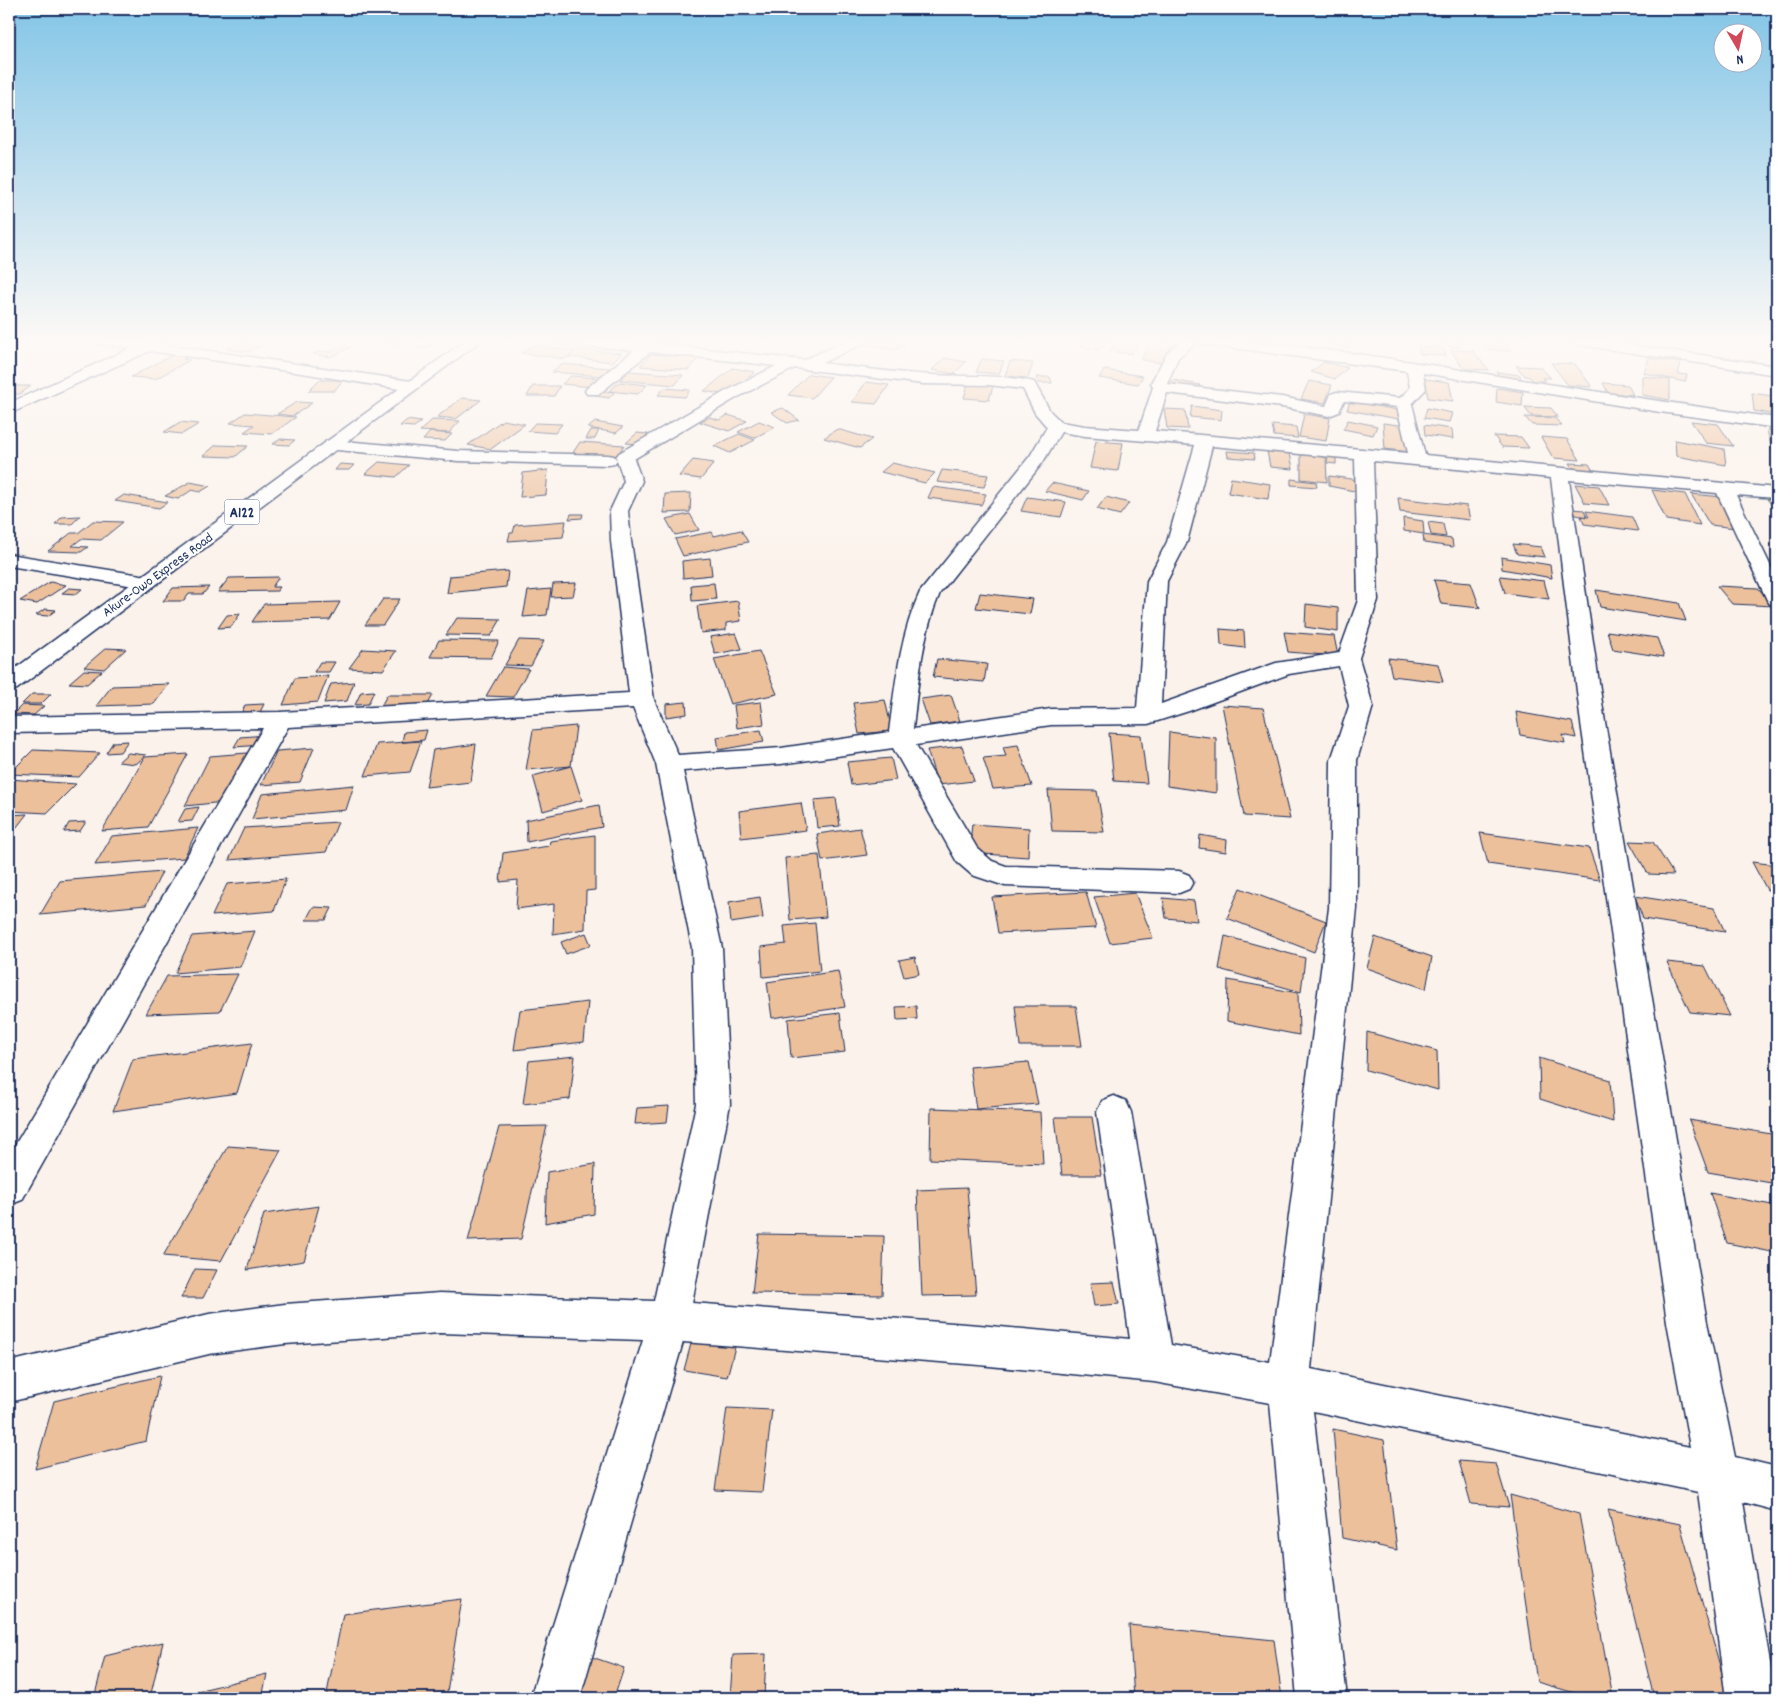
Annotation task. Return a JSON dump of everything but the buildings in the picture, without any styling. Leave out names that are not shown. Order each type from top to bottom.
[{"type":"main road","name":"Akure-Owo Express Road","points":[[9,684],[366,420]]},
{"type":"main road","points":[[555,1698],[669,1321],[713,1104],[707,948],[669,764],[642,700],[621,541],[620,511],[632,481],[625,457],[688,420]]},
{"type":"main road","points":[[1050,420],[1056,426],[1085,431],[1364,454],[1777,492]]},
{"type":"main road","points":[[1146,435],[1151,420]]},
{"type":"main road","points":[[1408,420],[1418,460]]},
{"type":"main road","points":[[1753,420],[1777,423]]},
{"type":"main road","points":[[1056,426],[1038,458],[930,592],[924,606],[908,675],[900,739],[967,855],[982,868],[1005,876],[1179,882]]},
{"type":"main road","points":[[1148,716],[1157,581],[1177,542],[1205,440]]},
{"type":"main road","points":[[332,445],[458,456],[608,460]]},
{"type":"main road","points":[[1322,1698],[1290,1365],[1343,908],[1344,760],[1361,706],[1348,658],[1368,600],[1364,454]]},
{"type":"main road","points":[[1560,473],[1592,716],[1687,1322],[1717,1474],[1750,1698]]},
{"type":"main road","points":[[1724,488],[1777,600]]},
{"type":"main road","points":[[9,560],[147,582]]},
{"type":"main road","points":[[669,764],[781,756],[1051,717],[1148,716],[1181,706],[1284,668],[1348,658]]},
{"type":"main road","points":[[9,725],[280,720],[642,700]]},
{"type":"main road","points":[[9,1188],[280,720]]},
{"type":"main road","points":[[1114,1112],[1154,1362]]},
{"type":"main road","points":[[9,1382],[209,1334],[285,1324],[440,1313],[669,1321],[980,1345],[1154,1362],[1356,1398],[1717,1474],[1777,1489]]}]
